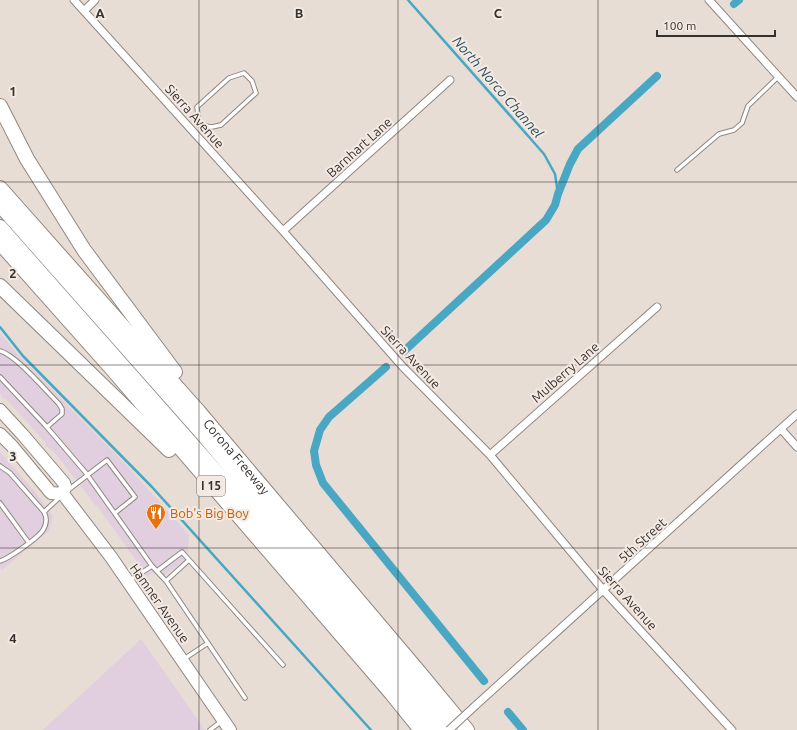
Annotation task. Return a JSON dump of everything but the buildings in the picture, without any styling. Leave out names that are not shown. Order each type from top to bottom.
[{"type":"highway","points":[[0,106],[26,159],[84,250],[173,369],[199,412]]},
{"type":"highway","name":"Corona Freeway","points":[[0,188],[199,412],[467,730]]},
{"type":"highway","points":[[0,205],[201,432],[450,730]]},
{"type":"highway","points":[[0,228],[272,535],[434,730]]},
{"type":"highway","name":"I 15","points":[[0,243],[112,370],[392,694],[421,730]]},
{"type":"highway","points":[[0,286],[149,429],[262,545]]},
{"type":"main road","name":"Hamner Avenue","points":[[0,410],[64,483],[65,486],[63,494],[128,581],[227,725]]},
{"type":"main road","points":[[0,434],[12,446],[51,493],[63,494]]},
{"type":"street","name":"Sierra Avenue","points":[[74,0],[283,231],[387,350],[490,455],[604,591],[732,730]]},
{"type":"street","points":[[84,11],[95,0]]},
{"type":"street","points":[[709,0],[797,97]]},
{"type":"street","name":"Barnhart Lane","points":[[283,231],[450,80]]},
{"type":"street","name":"Mulberry Lane","points":[[490,455],[657,307]]},
{"type":"street","name":"5th Street","points":[[450,730],[797,414]]},
{"type":"street","points":[[781,429],[797,447]]},
{"type":"lane","points":[[244,73],[252,81],[256,93],[221,125],[212,127],[199,125],[197,106],[230,78],[244,73]]},
{"type":"lane","points":[[677,170],[719,134],[734,130],[742,123],[748,106],[778,76]]},
{"type":"lane","points":[[193,131],[199,125]]},
{"type":"lane","points":[[0,351],[7,353],[22,366],[59,404],[62,409],[62,414],[47,427]]},
{"type":"lane","points":[[0,377],[47,427],[88,475],[152,566],[166,581],[245,698]]},
{"type":"lane","points":[[44,512],[63,494],[107,460],[135,497],[115,513]]},
{"type":"lane","points":[[0,466],[10,472],[44,512],[47,519],[43,530],[29,543],[0,561]]},
{"type":"lane","points":[[0,504],[29,543]]},
{"type":"lane","points":[[157,571],[182,552],[282,665]]},
{"type":"lane","points":[[166,581],[189,560]]},
{"type":"lane","points":[[128,581],[152,566]]},
{"type":"lane","points":[[182,660],[208,643]]},
{"type":"lane","points":[[210,730],[227,725]]},
{"type":"shaded area","points":[[0,333],[20,357],[126,465],[189,535],[187,558],[161,578],[154,572],[147,576],[98,507],[55,453],[46,446],[45,442],[7,400],[3,398],[0,393]]},
{"type":"shaded area","points":[[0,452],[35,492],[53,516],[49,531],[2,570],[0,567]]},
{"type":"shaded area","points":[[141,639],[205,730],[43,730]]},
{"type":"waterway","name":"North Norco Channel","points":[[408,0],[544,154],[555,174],[558,194]]},
{"type":"waterway","points":[[734,4],[739,0]]},
{"type":"waterway","points":[[403,352],[546,220],[555,205],[570,164],[578,149],[657,76]]},
{"type":"waterway","points":[[0,327],[23,356],[152,487],[371,730]]},
{"type":"waterway","points":[[386,367],[329,417],[320,430],[314,451],[316,465],[323,483],[484,681]]},
{"type":"waterway","points":[[508,712],[523,730]]},
{"type":"place","name":"Bob's Big Boy","points":[[156,530]]}]
